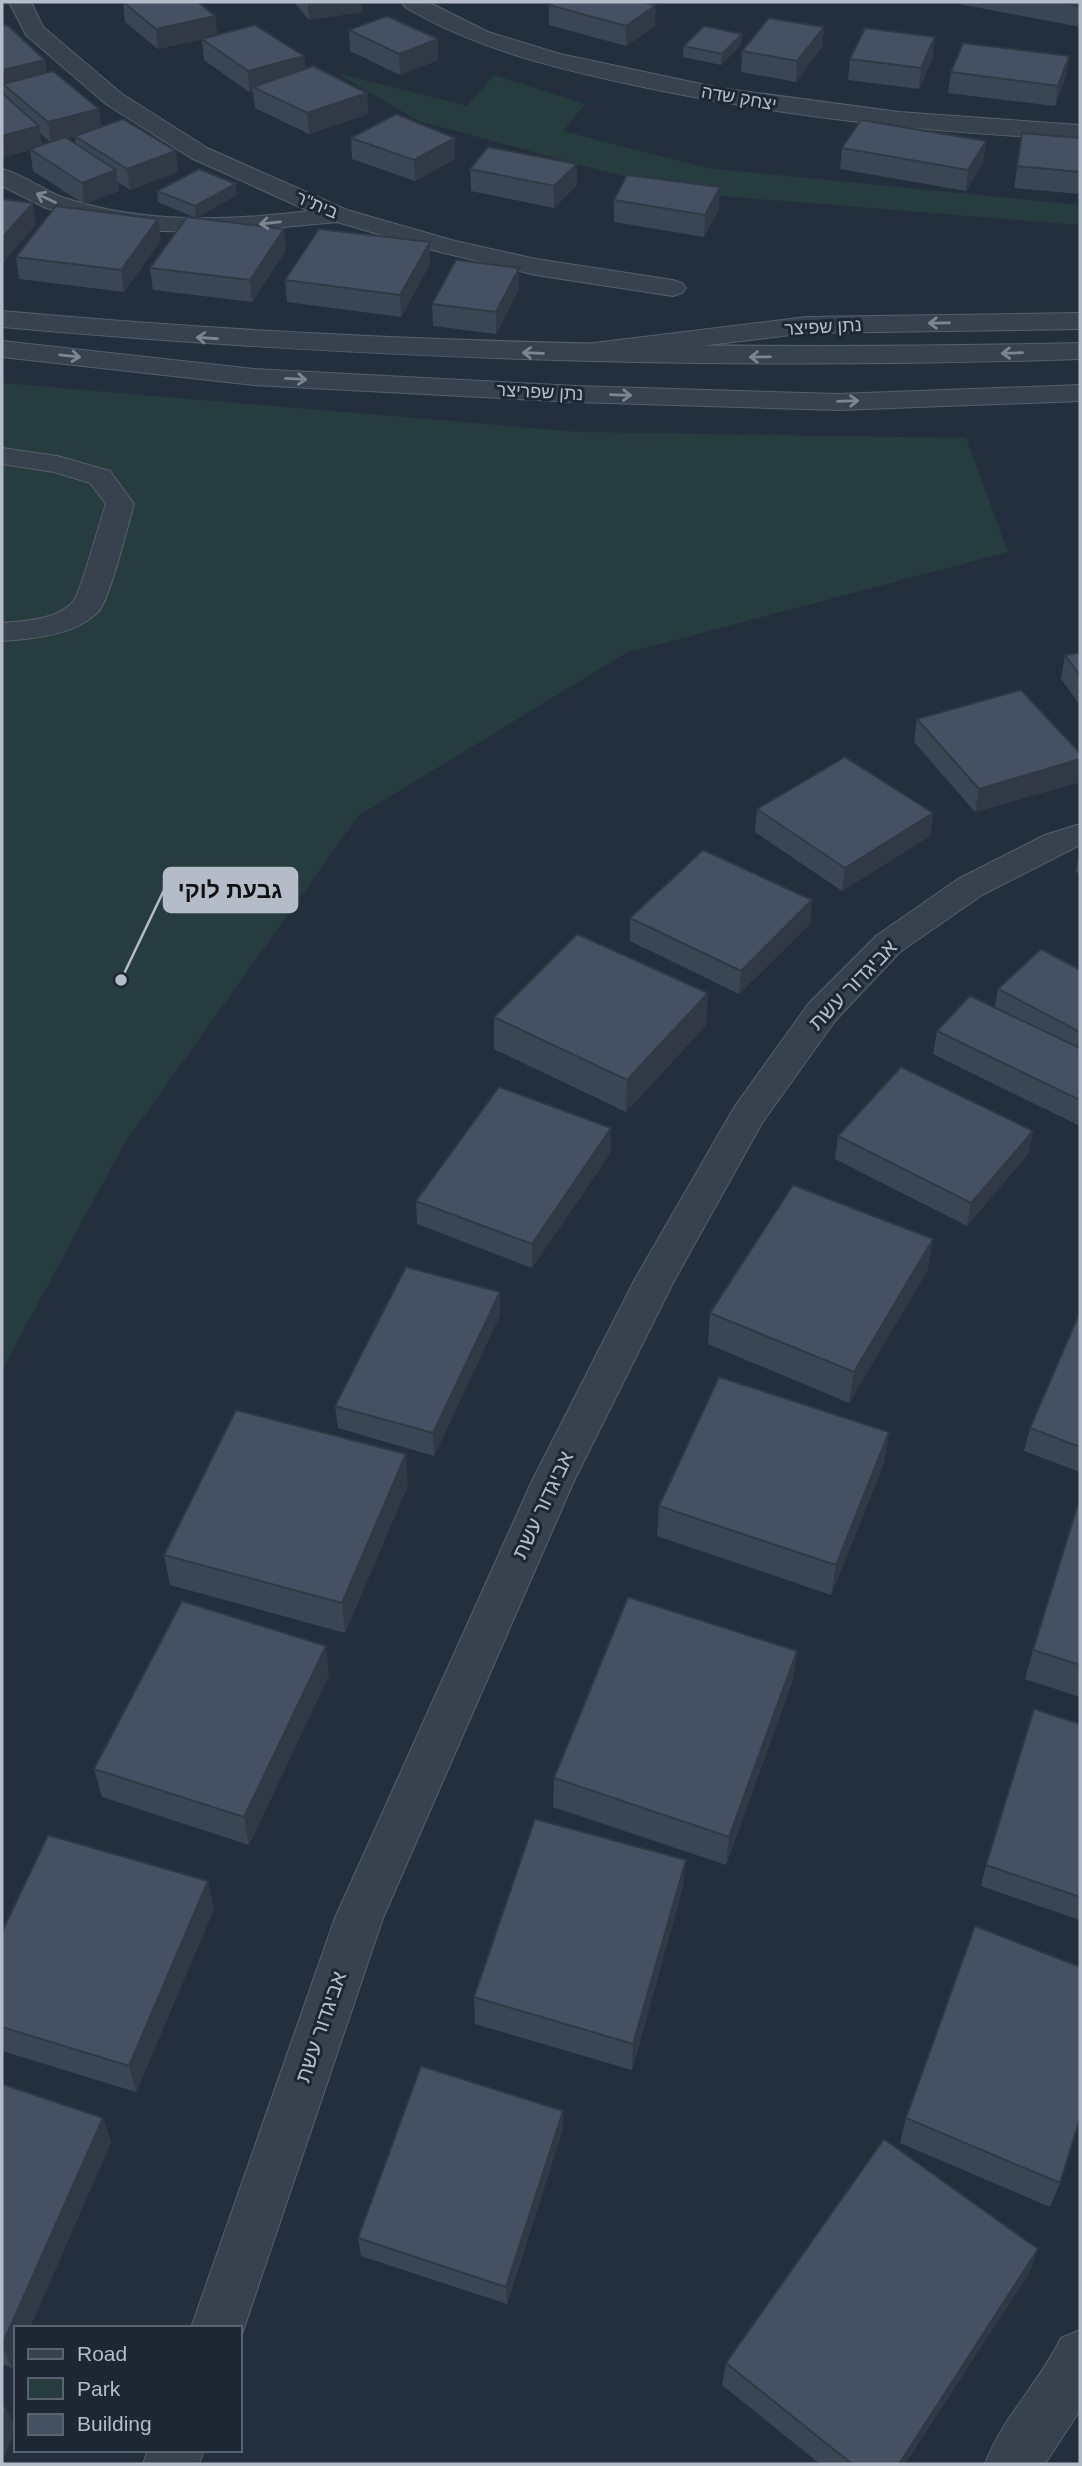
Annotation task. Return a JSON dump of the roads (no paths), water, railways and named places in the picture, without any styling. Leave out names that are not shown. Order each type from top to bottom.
[{"type":"street","name":"בית\"ר","points":[[20,2],[34,30],[114,99],[199,153],[338,215],[449,247],[536,267],[673,288]]},
{"type":"street","name":"יצחק שדה","points":[[413,2],[442,22],[522,52],[653,83],[813,111],[968,127],[1080,132]]},
{"type":"street","points":[[2,176],[53,202],[125,220],[185,225],[262,225],[338,215]]},
{"type":"street","name":"נתן שפריצר","points":[[2,319],[214,338],[566,354],[743,357],[1080,351]]},
{"type":"street","name":"נתן שפיצר","points":[[566,354],[806,325],[1080,321]]},
{"type":"street","name":"נתן שפריצר","points":[[2,349],[254,377],[576,394],[838,402],[1080,393]]},
{"type":"street","points":[[2,456],[57,464],[100,477],[120,504],[88,605],[67,620],[28,630],[2,632]]},
{"type":"street","name":"אביגדור עשת","points":[[219,2326],[359,1918],[553,1481],[655,1279],[741,1127],[821,1012],[888,944],[970,887],[1057,842],[1080,834]]},
{"type":"street","points":[[1013,2464],[1071,2376],[1080,2357]]},
{"type":"place","name":"גבעת לוקי","points":[[121,980]]}]
